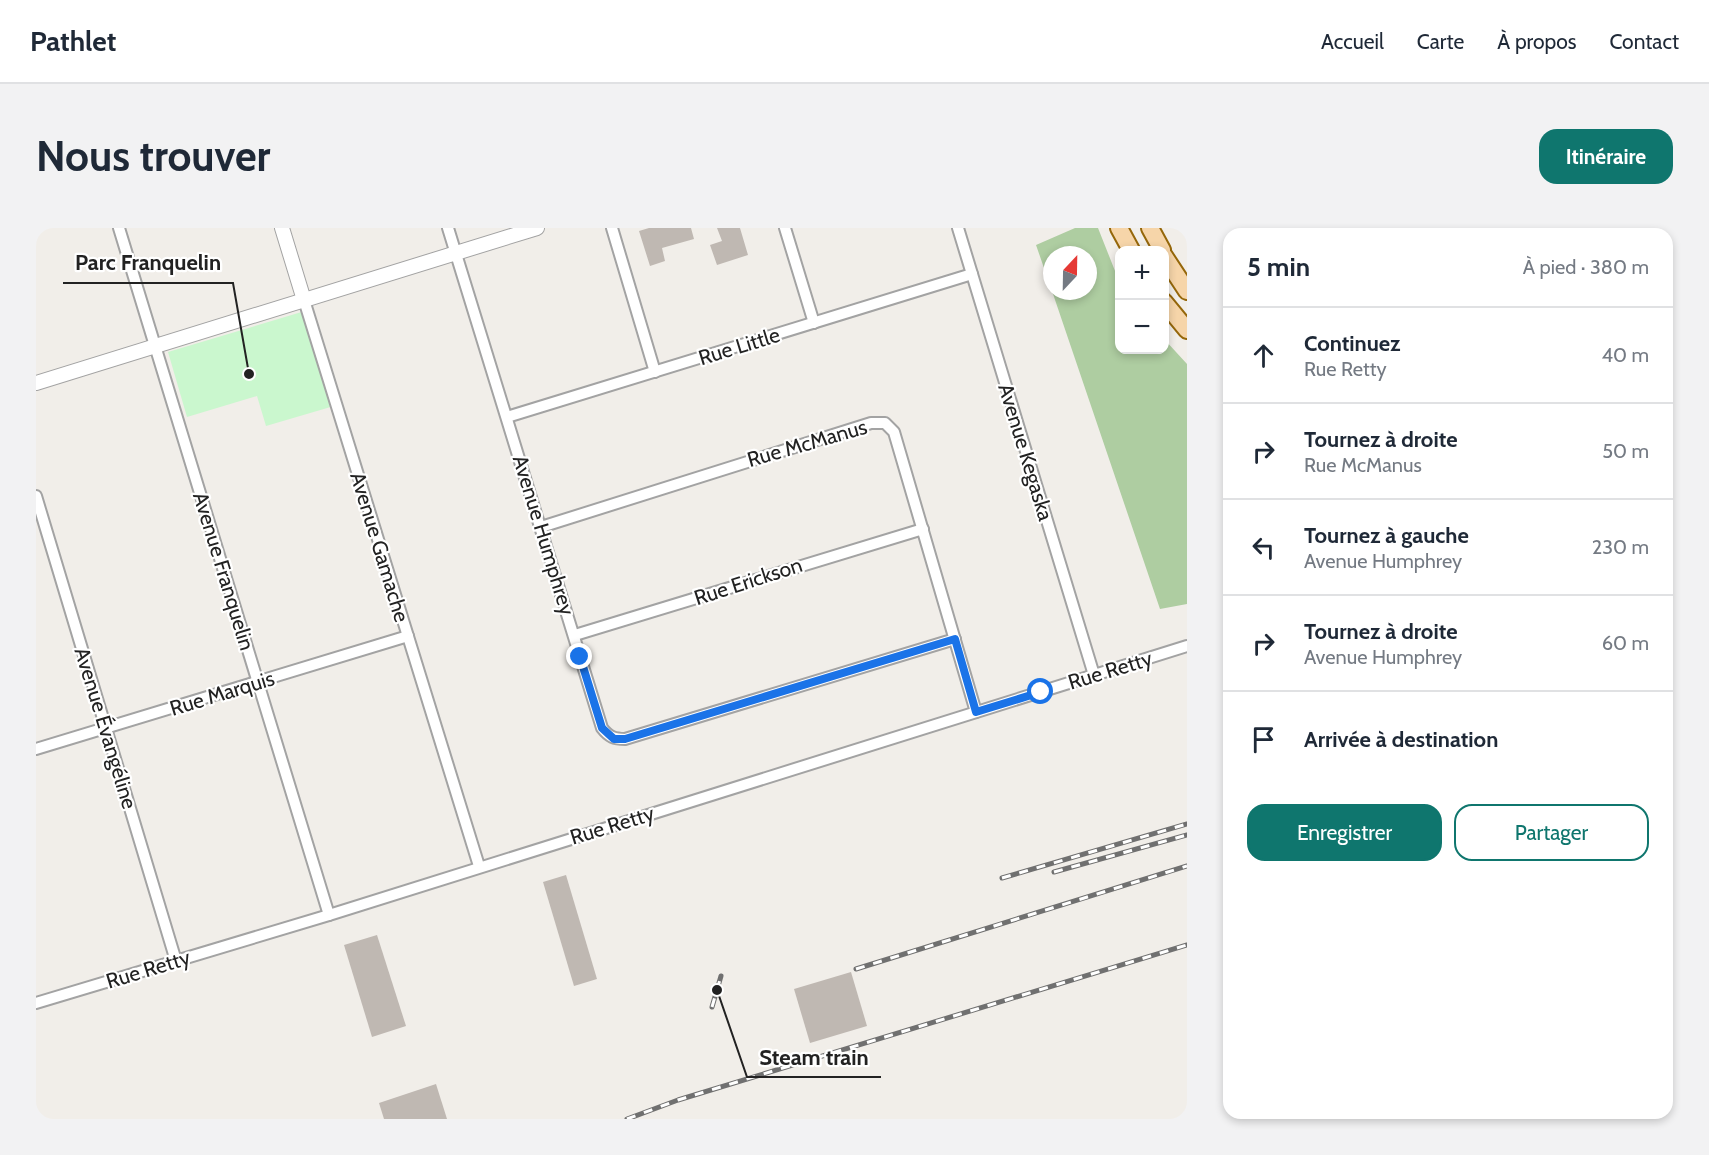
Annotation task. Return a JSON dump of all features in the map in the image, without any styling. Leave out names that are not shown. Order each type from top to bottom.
[{"type":"main road","points":[[1119,228],[1129,246]]},
{"type":"main road","points":[[1150,228],[1160,246]]},
{"type":"main road","points":[[1169,264],[1187,291]]},
{"type":"main road","points":[[1169,308],[1187,330]]},
{"type":"street","name":"Avenue Franquelin","points":[[119,228],[329,915]]},
{"type":"street","name":"Avenue Gamache","points":[[282,228],[479,866]]},
{"type":"street","name":"Avenue Humphrey","points":[[448,228],[602,728],[614,739],[625,739],[955,639]]},
{"type":"street","points":[[36,383],[537,228]]},
{"type":"street","points":[[612,228],[655,372]]},
{"type":"street","points":[[785,228],[814,323]]},
{"type":"street","name":"Avenue Kegaska","points":[[958,228],[1094,675]]},
{"type":"street","name":"Rue Little","points":[[507,417],[972,274]]},
{"type":"street","name":"Rue McManus","points":[[541,527],[760,456],[871,423],[885,423],[894,432],[976,712]]},
{"type":"street","name":"Avenue Évangéline","points":[[36,496],[177,961]]},
{"type":"street","name":"Rue Erickson","points":[[575,635],[922,528]]},
{"type":"street","name":"Rue Marquis","points":[[36,750],[408,636]]},
{"type":"street","name":"Rue Retty","points":[[36,1003],[329,915],[479,866],[1187,646]]},
{"type":"green space","points":[[1075,228],[1098,228],[1115,271],[1115,354],[1169,354],[1169,344],[1187,364],[1187,604],[1160,609],[1055,300],[1097,300],[1097,246],[1043,246],[1043,266],[1036,245]]},
{"type":"green space","points":[[305,311],[334,406],[266,426],[257,396],[187,417],[168,352]]},
{"type":"building","points":[[649,228],[691,228],[694,239],[662,248],[665,261],[650,266],[639,231]]},
{"type":"building","points":[[717,228],[740,228],[748,255],[717,265],[710,245],[722,241]]},
{"type":"building","points":[[566,875],[597,979],[574,986],[543,882]]},
{"type":"building","points":[[377,935],[406,1026],[372,1037],[344,945]]},
{"type":"building","points":[[851,972],[867,1026],[810,1043],[794,989]]},
{"type":"building","points":[[436,1084],[447,1119],[384,1119],[379,1103]]},
{"type":"railway","points":[[1002,878],[1187,824]]},
{"type":"railway","points":[[1054,872],[1187,835]]},
{"type":"railway","points":[[856,969],[1187,866]]},
{"type":"railway","points":[[627,1119],[678,1100],[1187,945]]},
{"type":"railway","points":[[712,1007],[721,976]]},
{"type":"place","name":"Parc Franquelin","points":[[249,374]]},
{"type":"place","name":"Steam train","points":[[717,990]]},
{"type":"route","points":[[580,657],[602,728],[614,739],[625,739],[955,639],[976,712],[1041,692]]}]
